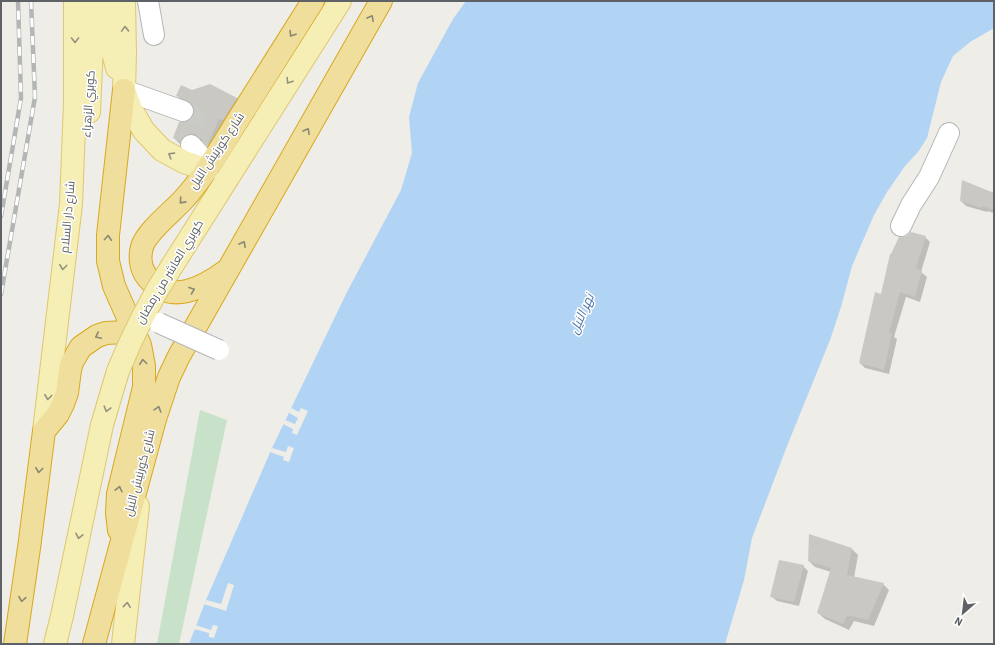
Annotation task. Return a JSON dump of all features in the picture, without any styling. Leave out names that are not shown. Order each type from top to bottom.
[{"type":"highway","name":"شارع كورنيش النيل","points":[[230,268],[213,280],[194,289],[179,293],[171,293],[157,287],[146,275],[141,261],[142,246],[149,233],[184,199],[208,168],[313,1]]},
{"type":"highway","name":"شارع كورنيش النيل","points":[[94,644],[155,420],[169,377],[179,356],[381,1]]},
{"type":"highway","points":[[122,541],[118,522],[118,494],[144,387],[144,366],[142,355],[136,335],[110,274],[107,248],[124,90]]},
{"type":"highway","points":[[15,644],[30,548],[44,431],[58,414],[63,404],[67,393],[72,362],[81,347],[92,339],[106,333],[116,332],[136,335]]},
{"type":"main road","name":"شارع دار السلام","points":[[44,431],[71,204],[75,1]]},
{"type":"main road","name":"كوبري الزهراء","points":[[71,204],[84,158],[88,134],[92,44],[91,1]]},
{"type":"main road","points":[[106,1],[112,53],[131,109],[137,120],[152,141],[172,157],[189,165],[208,168]]},
{"type":"main road","points":[[124,1],[124,90]]},
{"type":"main road","name":"كوبري العاشر من رمضان","points":[[55,644],[102,425],[128,345],[155,293],[340,1]]},
{"type":"main road","points":[[123,644],[142,468]]},
{"type":"street","points":[[148,1],[154,35]]},
{"type":"street","points":[[124,90],[184,111]]},
{"type":"street","points":[[901,226],[911,205],[929,177],[948,133]]},
{"type":"street","points":[[191,145],[208,168]]},
{"type":"street","points":[[159,323],[219,350]]},
{"type":"green space","points":[[200,410],[227,420],[179,644],[157,644]]},
{"type":"water","name":"نهر النيل","points":[[466,1],[994,1],[994,28],[970,42],[953,56],[941,82],[927,138],[887,192],[874,215],[852,266],[830,340],[752,538],[744,580],[725,644],[189,644],[206,600],[272,448],[347,292],[401,190],[412,153],[409,117],[418,83],[453,19]]},
{"type":"pier","points":[[291,408],[299,412],[301,408],[308,411],[297,435],[292,433],[293,429],[283,424],[285,420],[295,424],[298,418],[289,413]]},
{"type":"pier","points":[[288,446],[294,448],[289,462],[283,460],[284,457],[270,452],[272,448],[286,452]]},
{"type":"pier","points":[[228,583],[234,585],[226,611],[204,604],[206,600],[221,604]]},
{"type":"pier","points":[[195,625],[211,630],[213,625],[218,626],[214,638],[209,637],[209,633],[194,629]]},
{"type":"building","points":[[210,84],[237,98],[223,120],[219,119],[207,146],[200,137],[194,134],[188,134],[180,141],[173,138],[179,122],[190,120],[194,114],[194,109],[191,103],[176,96],[181,85],[192,90]]},
{"type":"building","points":[[962,180],[994,193],[994,210],[960,201]]},
{"type":"building","points":[[911,232],[926,236],[916,268],[922,271],[915,297],[900,292],[889,333],[892,333],[884,370],[859,363],[875,292],[881,294],[890,254],[899,237],[907,236]]},
{"type":"building","points":[[809,534],[852,548],[847,575],[884,583],[868,620],[847,615],[843,624],[817,613],[831,568],[808,561]]},
{"type":"building","points":[[779,560],[804,565],[794,602],[770,597]]},
{"type":"tunnel","points":[[183,111],[192,115],[194,120],[190,136],[191,145]]},
{"type":"railway","points":[[1,216],[21,98],[18,1]]},
{"type":"railway","points":[[1,294],[35,97],[31,1]]}]
